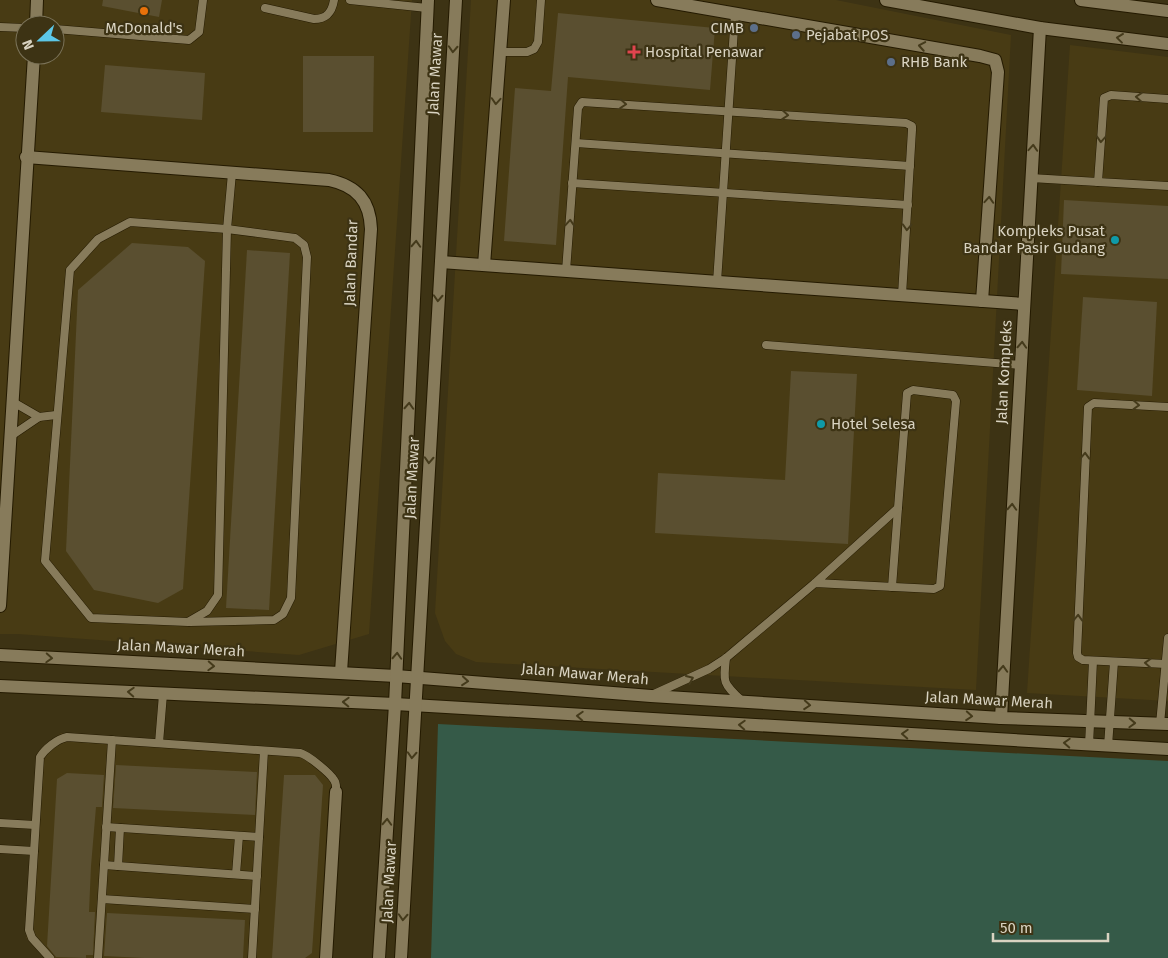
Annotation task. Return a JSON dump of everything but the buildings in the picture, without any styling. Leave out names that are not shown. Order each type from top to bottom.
[{"type":"street","points":[[36,15],[37,0]]},
{"type":"street","name":"Jalan Mawar","points":[[401,958],[456,0]]},
{"type":"street","points":[[484,265],[504,0]]},
{"type":"street","points":[[657,0],[995,60],[998,72],[982,301]]},
{"type":"street","points":[[886,0],[1040,28],[1168,44]]},
{"type":"street","points":[[1081,0],[1168,11]]},
{"type":"street","name":"Jalan Mawar","points":[[379,958],[396,676],[428,4]]},
{"type":"street","name":"Jalan Kompleks","points":[[1000,718],[1040,28]]},
{"type":"street","points":[[0,606],[26,157],[33,65]]},
{"type":"street","name":"Jalan Bandar","points":[[26,157],[329,180],[341,182],[352,188],[367,206],[371,217],[372,229],[341,672]]},
{"type":"street","points":[[440,262],[1024,304]]},
{"type":"street","name":"Jalan Mawar Merah","points":[[0,655],[341,672],[651,696],[741,700],[1000,718],[1164,724]]},
{"type":"street","points":[[0,686],[394,704],[1168,749]]},
{"type":"street","points":[[326,958],[336,792]]},
{"type":"lane","points":[[65,30],[189,40],[198,32],[203,0]]},
{"type":"lane","points":[[264,8],[320,19],[330,12],[334,0]]},
{"type":"lane","points":[[350,0],[428,4]]},
{"type":"lane","points":[[499,52],[527,52],[534,49],[538,42],[541,0]]},
{"type":"lane","points":[[717,282],[735,14]]},
{"type":"lane","points":[[0,27],[15,28]]},
{"type":"lane","points":[[1098,182],[1104,98],[1110,95],[1168,99]]},
{"type":"lane","points":[[566,271],[579,104],[585,101],[729,111],[909,124],[912,130],[902,295]]},
{"type":"lane","points":[[576,143],[910,166]]},
{"type":"lane","points":[[188,622],[208,611],[218,595],[227,229],[232,173]]},
{"type":"lane","points":[[1031,178],[1168,186]]},
{"type":"lane","points":[[572,183],[908,205]]},
{"type":"lane","points":[[130,222],[227,229],[295,238],[304,244],[307,257],[291,598],[283,614],[274,620],[188,622],[91,618],[45,561],[56,415],[70,270],[98,239],[130,222]]},
{"type":"lane","points":[[766,345],[1020,365]]},
{"type":"lane","points":[[815,583],[892,587],[937,589],[941,583],[956,401],[953,395],[914,390],[907,393],[892,587]]},
{"type":"lane","points":[[13,402],[39,417]]},
{"type":"lane","points":[[1166,664],[1093,661],[1080,659],[1077,653],[1087,410],[1094,403],[1168,407]]},
{"type":"lane","points":[[11,436],[39,417],[56,415]]},
{"type":"lane","points":[[651,696],[692,678],[726,658],[815,583],[898,508]]},
{"type":"lane","points":[[1164,724],[1168,638]]},
{"type":"lane","points":[[726,658],[724,682],[741,700]]},
{"type":"lane","points":[[1089,744],[1093,661]]},
{"type":"lane","points":[[1108,746],[1114,662]]},
{"type":"lane","points":[[160,744],[163,694]]},
{"type":"lane","points":[[50,958],[29,933],[39,760],[41,754],[64,738],[300,753],[332,778],[336,784],[336,792]]},
{"type":"lane","points":[[98,958],[112,740]]},
{"type":"lane","points":[[252,958],[264,750]]},
{"type":"lane","points":[[0,823],[35,825]]},
{"type":"lane","points":[[106,827],[259,837]]},
{"type":"lane","points":[[118,866],[120,828]]},
{"type":"lane","points":[[236,874],[239,836]]},
{"type":"lane","points":[[0,849],[34,851]]},
{"type":"lane","points":[[104,866],[257,876]]},
{"type":"lane","points":[[102,899],[254,909]]},
{"type":"shaded area","points":[[0,0],[412,0],[369,634],[299,655],[0,634]]},
{"type":"shaded area","points":[[471,0],[836,0],[1011,35],[976,690],[476,662],[456,654],[445,641],[435,613]]},
{"type":"shaded area","points":[[1070,45],[1168,57],[1168,701],[1027,693]]},
{"type":"shaded area","points":[[61,733],[304,750],[337,778],[340,795],[331,958],[45,958],[26,938],[37,753]]},
{"type":"green space","points":[[438,724],[1168,761],[1168,958],[431,958]]},
{"type":"place","name":"McDonald's","points":[[144,11]]},
{"type":"place","name":"CIMB","points":[[754,28]]},
{"type":"place","name":"Pejabat POS","points":[[796,35]]},
{"type":"place","name":"Hospital Penawar","points":[[634,52]]},
{"type":"place","name":"RHB Bank","points":[[891,62]]},
{"type":"place","name":"Kompleks Pusat Bandar Pasir Gudang","points":[[1115,240]]},
{"type":"place","name":"Hotel Selesa","points":[[821,424]]}]
